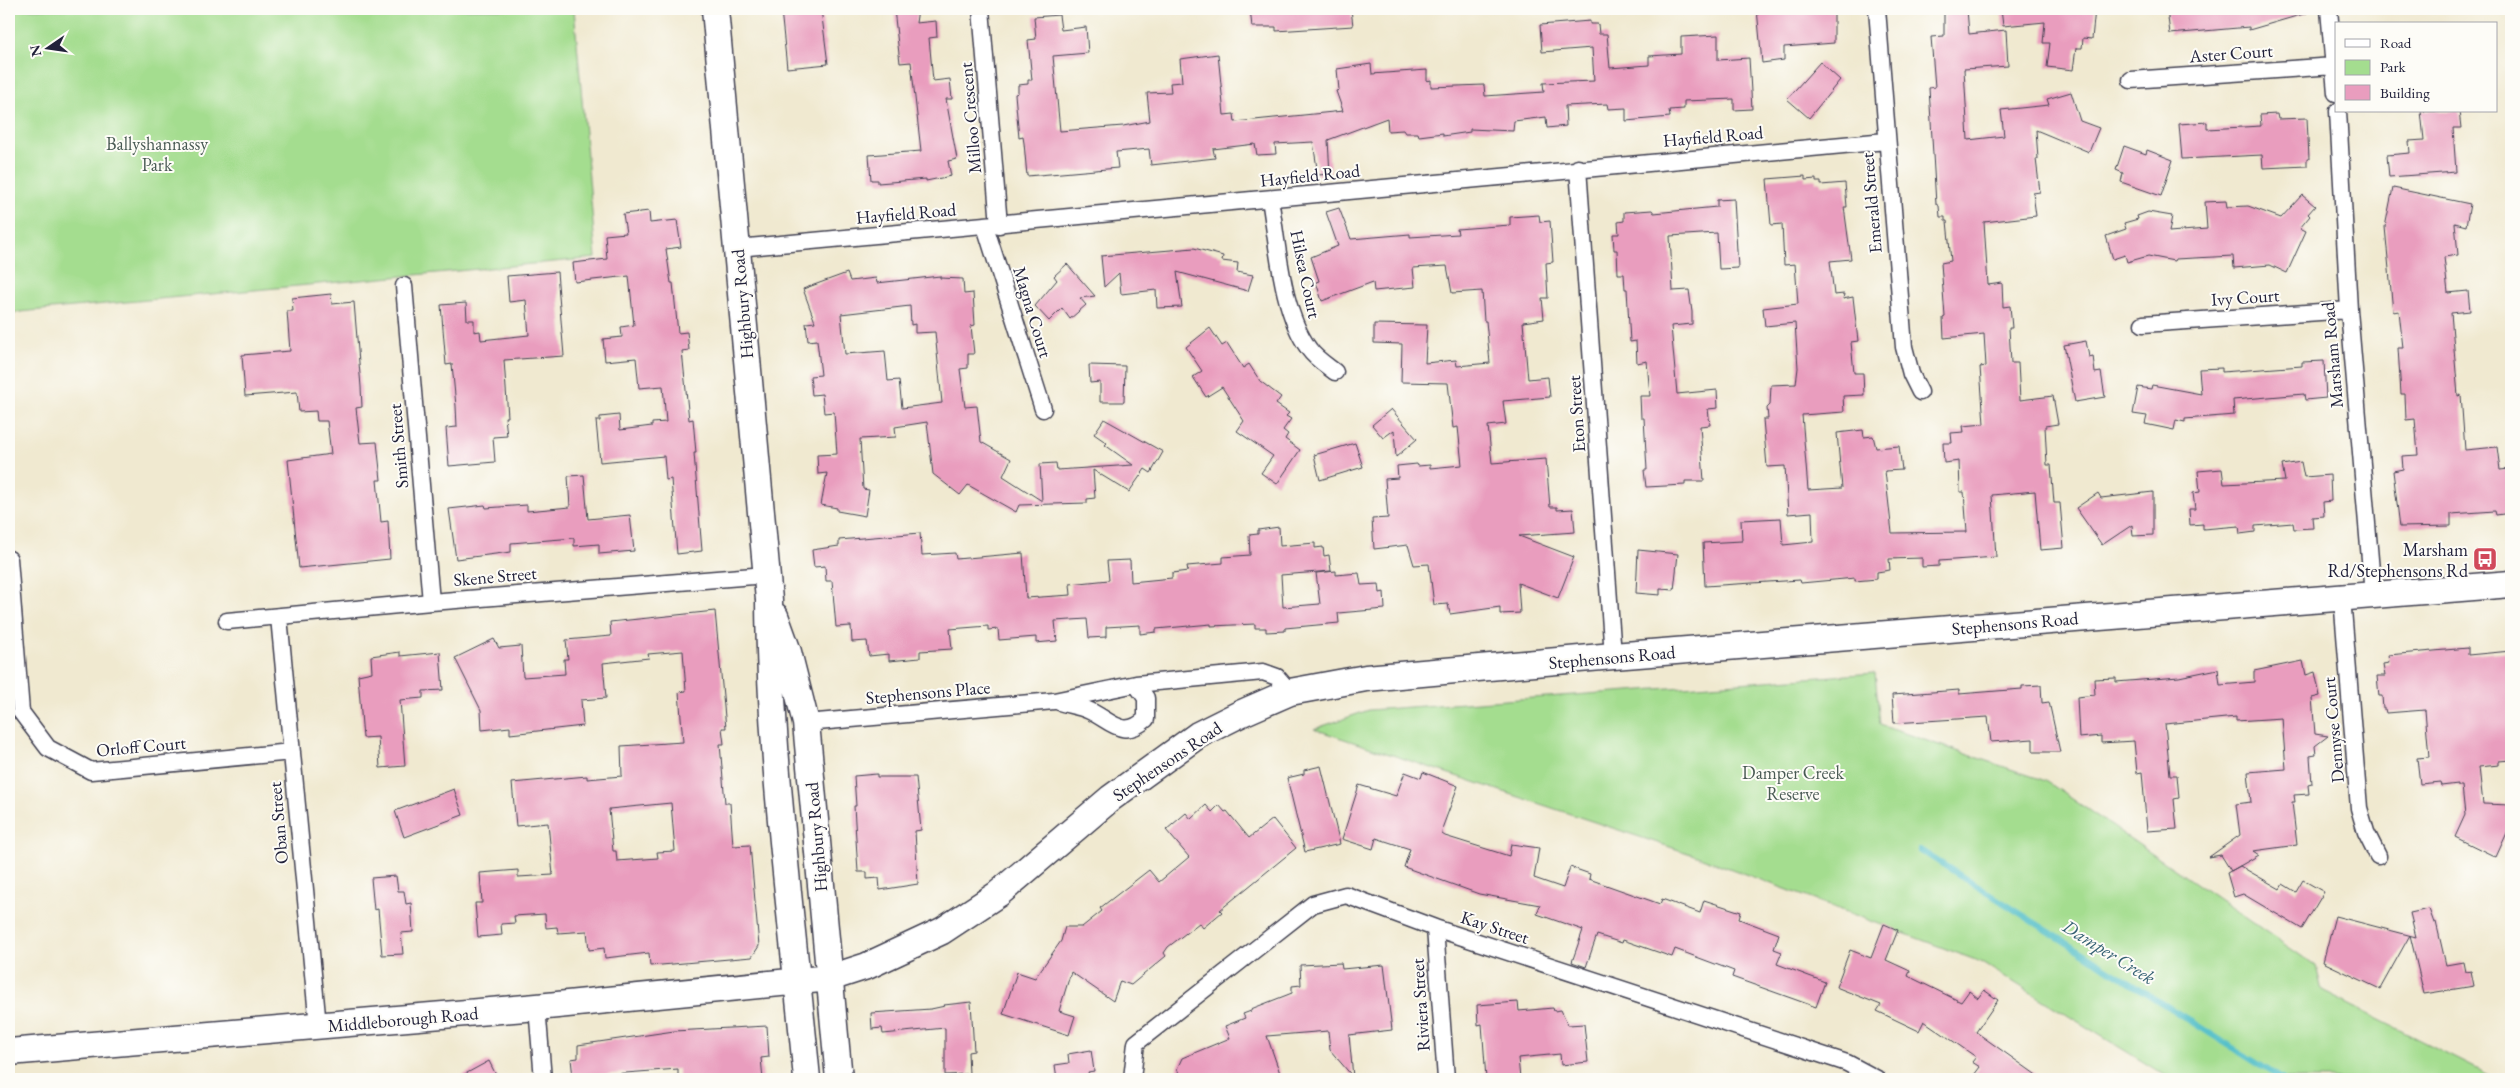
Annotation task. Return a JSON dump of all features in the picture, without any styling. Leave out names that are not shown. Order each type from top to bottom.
[{"type":"main road","name":"Highbury Road","points":[[715,9],[768,588],[773,724],[807,1079]]},
{"type":"main road","name":"Stephensons Road","points":[[798,983],[830,978],[867,966],[942,931],[998,894],[1112,798],[1198,736],[1242,712],[1290,692],[1366,678],[1613,656],[2511,584]]},
{"type":"main road","name":"Highbury Road","points":[[768,588],[788,652],[806,723],[839,1079]]},
{"type":"main road","points":[[773,724],[806,723]]},
{"type":"main road","name":"Middleborough Road","points":[[9,1052],[798,983]]},
{"type":"street","name":"Milloo Crescent","points":[[981,9],[992,225]]},
{"type":"street","name":"Emerald Street","points":[[1877,9],[1904,347],[1911,374],[1920,392]]},
{"type":"street","points":[[2329,9],[2335,80]]},
{"type":"street","name":"Aster Court","points":[[2131,80],[2334,66]]},
{"type":"street","name":"Marsham Road","points":[[2338,112],[2348,310],[2373,595]]},
{"type":"street","name":"Hayfield Road","points":[[737,248],[1886,140]]},
{"type":"street","name":"Eton Street","points":[[1578,168],[1613,656]]},
{"type":"street","name":"Hilsea Court","points":[[1270,199],[1290,312],[1300,336],[1310,352],[1335,372]]},
{"type":"street","name":"Magna Court","points":[[992,225],[1043,409]]},
{"type":"street","name":"Smith Street","points":[[404,286],[431,602]]},
{"type":"street","name":"Ivy Court","points":[[2143,324],[2348,310]]},
{"type":"street","name":"Orloff Court","points":[[9,559],[21,712],[48,748],[90,771],[292,752]]},
{"type":"street","name":"Skene Street","points":[[227,621],[431,602],[768,588]]},
{"type":"street","name":"Dennyse Court","points":[[2342,597],[2359,808],[2366,832],[2378,856]]},
{"type":"street","name":"Oban Street","points":[[279,617],[318,1026]]},
{"type":"street","name":"Stephensons Place","points":[[806,723],[1054,701],[1136,684],[1263,672],[1277,676],[1290,692]]},
{"type":"street","name":"Stephensons Place","points":[[1054,701],[1087,710],[1115,727],[1125,729],[1139,725],[1146,719],[1146,698],[1136,684]]},
{"type":"street","name":"Kay Street","points":[[1132,1079],[1136,1043],[1313,904],[1346,895],[1434,928],[1847,1063],[1877,1079]]},
{"type":"street","name":"Riviera Street","points":[[1434,928],[1446,1079]]},
{"type":"street","points":[[537,1007],[543,1079]]},
{"type":"green space","name":"Ballyshannassy Park","points":[[9,9],[574,9],[596,258],[9,313]]},
{"type":"green space","name":"Damper Creek Reserve","points":[[1875,673],[1880,725],[2046,781],[2316,966],[2322,991],[2497,1079],[2171,1079],[1981,962],[1694,855],[1314,729],[1369,710]]},
{"type":"building","points":[[821,9],[828,64],[787,68],[781,10]]},
{"type":"building","points":[[894,9],[918,9],[916,23],[936,21],[937,37],[929,38],[933,81],[950,79],[952,99],[946,99],[957,159],[948,161],[951,176],[926,181],[926,179],[878,183],[878,180],[871,180],[869,155],[921,151],[911,62],[900,63]]},
{"type":"building","points":[[1250,9],[1351,9],[1353,26],[1276,31],[1276,27],[1252,27]]},
{"type":"building","points":[[1757,9],[1834,9],[1834,43],[1784,47],[1784,60],[1762,63]]},
{"type":"building","points":[[1944,9],[1967,9],[1969,34],[2006,30],[2008,66],[1964,69],[1968,140],[2004,136],[2001,110],[2049,105],[2047,99],[2071,92],[2080,121],[2099,128],[2089,152],[2036,130],[2038,159],[2036,159],[2040,192],[2033,193],[2036,216],[1984,222],[1988,285],[2002,283],[2003,307],[2010,306],[2012,328],[2009,328],[2011,363],[2018,363],[2020,400],[2053,396],[2058,424],[2045,426],[2047,465],[2051,465],[2054,503],[2060,503],[2064,548],[2040,550],[2035,491],[1992,495],[1996,557],[1939,561],[1939,566],[1922,567],[1922,558],[1889,559],[1890,570],[1877,572],[1877,579],[1855,581],[1855,578],[1801,583],[1800,580],[1705,586],[1703,543],[1742,541],[1741,520],[1781,518],[1783,545],[1813,542],[1812,512],[1788,514],[1785,466],[1767,467],[1763,419],[1768,419],[1767,408],[1770,405],[1771,385],[1796,384],[1798,368],[1795,323],[1765,326],[1763,308],[1798,304],[1795,264],[1784,265],[1782,224],[1771,225],[1767,179],[1805,176],[1805,180],[1816,179],[1816,182],[1821,182],[1821,185],[1845,183],[1847,207],[1844,207],[1851,259],[1830,261],[1834,295],[1844,294],[1843,299],[1853,297],[1858,341],[1851,342],[1854,373],[1863,373],[1864,395],[1843,396],[1844,412],[1802,415],[1808,490],[1842,488],[1837,433],[1863,430],[1864,437],[1873,436],[1876,448],[1899,446],[1902,470],[1885,471],[1892,533],[1967,532],[1964,492],[1960,492],[1959,461],[1944,463],[1943,443],[1952,443],[1951,433],[1964,432],[1963,426],[1984,424],[1980,367],[1986,366],[1984,334],[1944,338],[1943,318],[1945,317],[1941,263],[1951,261],[1947,221],[1945,221],[1945,217],[1940,217],[1939,206],[1936,204],[1929,88],[1935,87],[1931,37],[1944,36]]},
{"type":"building","points":[[2001,9],[2095,9],[2092,39],[2083,38],[2082,48],[2076,48],[2073,70],[2047,67],[2050,43],[2043,43],[2045,22],[2003,26]]},
{"type":"building","points":[[2167,9],[2307,9],[2307,13],[2249,30],[2249,27],[2170,34]]},
{"type":"building","points":[[1059,15],[1061,30],[1086,27],[1088,53],[1053,56],[1060,131],[1123,126],[1150,121],[1147,93],[1171,92],[1170,83],[1182,82],[1180,59],[1218,54],[1224,115],[1234,114],[1235,122],[1343,111],[1336,91],[1339,90],[1337,69],[1371,64],[1372,74],[1427,70],[1427,81],[1431,80],[1431,87],[1484,85],[1485,96],[1544,92],[1543,83],[1594,81],[1592,48],[1542,52],[1540,25],[1590,21],[1590,24],[1598,24],[1599,34],[1607,34],[1610,68],[1649,65],[1649,56],[1681,54],[1681,37],[1718,35],[1718,60],[1749,58],[1752,109],[1734,110],[1734,99],[1684,101],[1684,109],[1669,110],[1670,117],[1626,121],[1626,108],[1608,109],[1607,104],[1565,106],[1566,126],[1547,128],[1546,117],[1514,121],[1513,131],[1470,129],[1470,132],[1443,136],[1443,133],[1419,136],[1418,133],[1405,133],[1403,130],[1388,131],[1387,118],[1328,140],[1330,174],[1318,175],[1313,142],[1275,144],[1276,154],[1257,155],[1255,144],[1213,149],[1215,158],[1151,165],[1149,149],[1116,152],[1118,168],[1027,176],[1023,137],[1019,138],[1015,94],[1018,93],[1018,85],[1028,84],[1028,80],[1032,80],[1028,40],[1036,39],[1034,17]]},
{"type":"building","points":[[1820,62],[1840,80],[1809,118],[1787,99]]},
{"type":"building","points":[[2421,112],[2459,112],[2461,128],[2453,128],[2456,172],[2389,177],[2387,155],[2410,153],[2409,141],[2424,140]]},
{"type":"building","points":[[2277,114],[2278,119],[2307,118],[2309,159],[2307,159],[2307,166],[2263,168],[2262,155],[2182,159],[2179,124],[2207,122],[2207,129],[2261,126],[2260,115]]},
{"type":"building","points":[[2124,146],[2146,154],[2147,150],[2173,160],[2161,196],[2121,182],[2123,173],[2116,170]]},
{"type":"building","points":[[2393,188],[2470,204],[2466,226],[2455,223],[2458,255],[2444,257],[2448,293],[2468,291],[2470,311],[2451,313],[2458,396],[2461,395],[2465,450],[2497,447],[2500,470],[2510,469],[2511,513],[2496,515],[2495,511],[2451,514],[2451,526],[2400,527],[2393,471],[2403,469],[2402,456],[2418,455],[2415,419],[2406,420],[2405,394],[2401,394],[2398,348],[2403,348],[2399,311],[2393,312],[2385,227]]},
{"type":"building","points":[[2302,195],[2315,206],[2308,214],[2310,216],[2300,228],[2306,231],[2287,273],[2270,265],[2234,268],[2233,256],[2175,259],[2174,261],[2148,256],[2127,262],[2125,255],[2113,259],[2106,236],[2126,229],[2124,223],[2138,219],[2137,216],[2148,212],[2172,216],[2169,232],[2207,229],[2205,202],[2226,201],[2227,207],[2248,206],[2281,218]]},
{"type":"building","points":[[1734,199],[1738,268],[1719,269],[1717,233],[1670,236],[1673,291],[1689,290],[1692,312],[1692,324],[1671,326],[1677,394],[1717,390],[1718,408],[1708,409],[1710,425],[1700,426],[1704,481],[1685,481],[1685,485],[1646,487],[1644,470],[1647,470],[1644,418],[1641,418],[1640,396],[1650,396],[1647,361],[1637,363],[1636,341],[1630,342],[1627,289],[1625,289],[1624,274],[1618,274],[1617,250],[1614,250],[1613,234],[1619,234],[1618,222],[1624,221],[1624,212],[1652,210],[1654,213],[1717,207],[1717,200]]},
{"type":"building","points":[[1339,208],[1351,239],[1410,234],[1410,237],[1458,234],[1457,229],[1510,225],[1510,217],[1539,215],[1540,222],[1550,221],[1553,262],[1546,263],[1548,298],[1542,298],[1544,319],[1523,322],[1528,379],[1548,377],[1550,397],[1503,401],[1506,424],[1488,426],[1492,463],[1546,459],[1550,507],[1557,507],[1557,510],[1573,509],[1575,532],[1519,536],[1574,557],[1558,598],[1518,583],[1520,613],[1500,614],[1500,607],[1450,614],[1448,604],[1434,605],[1429,564],[1414,565],[1408,545],[1374,549],[1372,519],[1388,518],[1385,479],[1398,478],[1397,466],[1417,464],[1418,466],[1430,465],[1430,468],[1462,465],[1458,427],[1453,428],[1448,383],[1401,382],[1402,344],[1374,343],[1374,324],[1427,325],[1425,363],[1456,360],[1457,366],[1490,363],[1486,321],[1484,321],[1482,291],[1452,293],[1447,266],[1413,268],[1415,287],[1374,291],[1373,282],[1322,301],[1316,282],[1319,281],[1311,257],[1338,246],[1326,212]]},
{"type":"building","points":[[649,211],[650,223],[677,220],[681,247],[666,249],[671,283],[673,283],[678,333],[687,332],[689,350],[682,351],[689,420],[693,419],[702,551],[677,554],[671,479],[666,480],[664,456],[600,462],[596,421],[600,421],[600,417],[619,415],[620,430],[652,426],[652,423],[666,422],[663,386],[639,388],[636,358],[605,361],[603,339],[622,337],[621,327],[634,325],[629,276],[575,282],[573,263],[607,259],[605,235],[626,233],[623,214]]},
{"type":"building","points":[[1194,248],[1223,256],[1222,261],[1238,263],[1237,272],[1253,275],[1248,291],[1177,272],[1182,307],[1157,308],[1156,290],[1121,294],[1119,273],[1104,287],[1101,256]]},
{"type":"building","points":[[1067,264],[1095,296],[1080,298],[1086,305],[1070,319],[1062,308],[1049,321],[1035,306],[1057,280],[1054,276]]},
{"type":"building","points":[[557,272],[564,356],[504,360],[508,417],[505,417],[507,436],[493,437],[495,462],[449,466],[446,428],[457,427],[456,406],[452,364],[446,365],[441,305],[466,303],[467,320],[474,320],[474,332],[480,331],[481,340],[529,335],[526,300],[509,302],[507,276]]},
{"type":"building","points":[[847,273],[850,281],[876,278],[877,283],[940,276],[940,278],[963,279],[964,294],[973,293],[975,325],[971,326],[974,354],[968,354],[968,368],[960,369],[965,407],[977,406],[981,442],[1011,459],[1003,476],[1042,501],[1040,464],[1056,463],[1057,470],[1133,465],[1105,445],[1107,443],[1094,434],[1104,419],[1163,452],[1151,473],[1145,469],[1129,492],[1093,470],[1095,498],[1087,499],[1087,503],[1019,505],[1016,512],[968,485],[960,495],[933,474],[927,422],[895,427],[896,437],[860,439],[863,489],[869,490],[865,516],[837,511],[837,508],[821,505],[827,473],[818,474],[817,455],[837,454],[834,412],[824,413],[822,394],[812,395],[810,376],[821,375],[817,340],[808,341],[806,323],[815,322],[803,289]],"holes":[[[910,306],[911,325],[915,324],[915,333],[935,332],[942,403],[902,408],[899,380],[888,381],[885,351],[845,354],[841,314]]]},
{"type":"building","points":[[331,294],[332,304],[354,302],[362,407],[356,408],[360,443],[377,442],[381,480],[377,480],[381,522],[388,521],[390,559],[299,568],[288,460],[331,454],[327,421],[317,421],[316,411],[299,412],[297,392],[245,396],[242,355],[290,351],[287,311],[293,311],[292,298]]},
{"type":"building","points":[[1210,328],[1222,346],[1227,343],[1243,368],[1249,364],[1260,381],[1281,397],[1276,404],[1289,413],[1286,416],[1291,419],[1283,430],[1288,434],[1285,439],[1300,450],[1277,484],[1261,473],[1273,456],[1237,431],[1244,421],[1222,387],[1206,397],[1193,377],[1202,371],[1186,347]]},
{"type":"building","points":[[2086,341],[2089,357],[2093,356],[2095,373],[2101,372],[2105,397],[2075,402],[2064,345]]},
{"type":"building","points":[[2324,361],[2326,398],[2305,400],[2304,394],[2233,400],[2234,415],[2185,419],[2185,422],[2176,420],[2174,430],[2145,424],[2147,416],[2133,414],[2138,387],[2151,389],[2152,385],[2201,394],[2199,369],[2222,368],[2222,372],[2302,366],[2302,362]]},
{"type":"building","points":[[1089,365],[1125,366],[1124,402],[1100,402],[1100,382],[1090,383]]},
{"type":"building","points":[[1391,409],[1417,439],[1396,457],[1394,430],[1383,438],[1372,425]]},
{"type":"building","points":[[1355,443],[1363,467],[1320,480],[1314,455]]},
{"type":"building","points":[[2301,462],[2304,477],[2330,475],[2331,501],[2323,502],[2324,516],[2312,517],[2313,528],[2294,529],[2293,523],[2255,526],[2255,532],[2240,534],[2239,526],[2203,529],[2203,524],[2190,525],[2189,509],[2195,509],[2193,493],[2200,492],[2198,471],[2222,469],[2224,484],[2285,481],[2282,465]]},
{"type":"building","points":[[584,475],[588,519],[630,515],[634,551],[599,554],[599,544],[574,546],[574,538],[511,543],[511,552],[456,559],[449,509],[485,505],[486,508],[527,505],[527,511],[570,507],[568,476]]},
{"type":"building","points":[[2153,492],[2153,535],[2133,536],[2132,525],[2102,545],[2076,508],[2098,493],[2101,498]]},
{"type":"building","points":[[1279,527],[1280,546],[1315,543],[1315,548],[1323,547],[1324,556],[1329,555],[1331,571],[1281,575],[1283,607],[1320,604],[1316,573],[1336,571],[1336,575],[1359,573],[1361,585],[1379,584],[1380,593],[1384,592],[1385,609],[1338,613],[1339,623],[1285,628],[1285,631],[1266,632],[1266,628],[1255,628],[1255,624],[1211,626],[1211,624],[1156,629],[1156,632],[1140,634],[1140,625],[1106,627],[1106,637],[1089,638],[1087,619],[1055,621],[1057,641],[1036,643],[1036,637],[999,640],[998,629],[988,630],[988,626],[950,629],[952,649],[920,651],[920,658],[889,661],[889,654],[869,656],[867,641],[852,642],[851,626],[836,627],[832,581],[826,581],[825,566],[814,567],[812,550],[839,546],[839,540],[920,533],[922,555],[955,553],[956,559],[1023,553],[1026,598],[1071,595],[1070,584],[1109,580],[1107,561],[1130,560],[1131,582],[1172,578],[1172,573],[1188,571],[1187,566],[1223,563],[1223,557],[1250,555],[1249,535],[1258,534],[1258,530]]},
{"type":"building","points":[[1638,550],[1678,554],[1674,590],[1660,589],[1660,595],[1636,593]]},
{"type":"building","points":[[715,611],[726,728],[722,728],[724,744],[720,744],[725,803],[730,803],[733,846],[750,845],[759,946],[752,957],[650,966],[649,953],[605,958],[604,948],[589,950],[587,931],[558,933],[557,927],[546,928],[545,914],[514,916],[515,923],[501,924],[502,935],[478,937],[475,903],[482,903],[480,873],[518,870],[518,877],[553,875],[548,823],[516,826],[512,783],[587,776],[587,779],[622,776],[621,746],[683,742],[679,692],[686,691],[683,651],[648,654],[649,658],[603,663],[606,698],[581,700],[583,726],[510,734],[510,727],[482,730],[481,710],[455,658],[494,639],[499,648],[521,646],[523,677],[565,674],[564,659],[568,659],[566,640],[611,636],[610,622]],"holes":[[[671,803],[675,851],[657,852],[658,858],[617,861],[616,851],[613,851],[609,809]]]},
{"type":"building","points":[[2468,648],[2468,655],[2511,651],[2511,760],[2499,761],[2499,765],[2479,767],[2483,804],[2511,805],[2511,824],[2496,857],[2455,837],[2465,815],[2462,786],[2458,786],[2458,784],[2441,786],[2440,782],[2420,784],[2417,758],[2429,757],[2425,710],[2386,713],[2385,709],[2383,709],[2382,696],[2379,696],[2377,676],[2385,676],[2383,664],[2389,663],[2388,655]]},
{"type":"building","points":[[400,652],[400,656],[440,652],[443,690],[423,691],[423,698],[400,700],[405,766],[380,768],[378,737],[363,738],[358,675],[372,672],[371,656]]},
{"type":"building","points":[[2303,661],[2306,675],[2315,672],[2320,696],[2312,698],[2315,734],[2328,736],[2315,746],[2316,755],[2310,756],[2312,784],[2308,785],[2309,794],[2294,795],[2295,802],[2292,802],[2297,845],[2253,851],[2259,855],[2231,871],[2221,855],[2209,857],[2240,835],[2236,804],[2251,802],[2248,772],[2286,769],[2282,718],[2236,721],[2236,717],[2165,724],[2170,775],[2177,775],[2179,798],[2174,799],[2177,829],[2147,831],[2142,772],[2137,773],[2134,741],[2101,743],[2101,736],[2079,738],[2077,697],[2095,695],[2094,679],[2116,678],[2116,682],[2179,677],[2218,669],[2220,685],[2254,682],[2254,671]]},
{"type":"building","points":[[2041,685],[2042,703],[2049,702],[2060,752],[2033,752],[2033,739],[1991,742],[1988,717],[1894,723],[1892,695],[1959,690],[1959,694],[2022,689],[2022,686]]},
{"type":"building","points":[[1321,766],[1340,844],[1305,852],[1287,778],[1304,774],[1304,770]]},
{"type":"building","points":[[1405,772],[1421,778],[1423,772],[1458,786],[1443,826],[1442,834],[1445,836],[1509,856],[1511,844],[1539,848],[1534,878],[1563,888],[1570,867],[1590,874],[1589,879],[1660,904],[1662,899],[1700,913],[1704,900],[1741,912],[1739,919],[1779,934],[1774,949],[1782,952],[1777,964],[1825,982],[1816,1007],[1732,977],[1734,971],[1675,949],[1672,957],[1623,940],[1622,943],[1597,935],[1586,967],[1572,962],[1583,930],[1537,914],[1540,905],[1479,894],[1404,867],[1410,849],[1376,838],[1373,849],[1342,839],[1359,785],[1396,796]]},
{"type":"building","points":[[877,774],[877,777],[916,777],[921,830],[915,831],[918,884],[880,890],[879,878],[867,879],[867,872],[858,872],[854,776]]},
{"type":"building","points":[[454,789],[463,815],[404,837],[395,811]]},
{"type":"building","points":[[1206,805],[1212,812],[1219,805],[1225,812],[1227,811],[1249,838],[1273,819],[1296,848],[1220,910],[1222,912],[1203,928],[1199,923],[1168,947],[1164,953],[1166,956],[1131,985],[1120,981],[1113,1001],[1071,972],[1059,1011],[1075,1016],[1069,1035],[1003,1014],[1017,972],[1035,978],[1061,941],[1065,927],[1082,927],[1102,911],[1100,908],[1149,870],[1159,882],[1189,857],[1166,830],[1186,813],[1191,819]]},
{"type":"building","points":[[2240,866],[2280,889],[2283,884],[2296,892],[2303,880],[2324,892],[2302,929],[2243,894],[2234,897],[2227,873]]},
{"type":"building","points":[[396,876],[398,891],[404,891],[406,904],[411,903],[413,932],[401,933],[403,954],[382,955],[378,909],[374,910],[371,878]]},
{"type":"building","points":[[2429,909],[2434,923],[2436,922],[2446,965],[2463,962],[2465,972],[2471,971],[2474,986],[2424,994],[2410,935],[2416,937],[2410,913]]},
{"type":"building","points":[[2335,916],[2410,935],[2380,989],[2323,962]]},
{"type":"building","points":[[1884,924],[1898,930],[1886,960],[1910,971],[1908,976],[1961,1002],[1969,991],[1978,998],[1984,990],[1998,1000],[1976,1032],[2042,1079],[1971,1079],[1980,1067],[1972,1062],[1976,1057],[1924,1021],[1919,1031],[1877,1011],[1881,1005],[1836,987],[1850,950],[1871,958]]},
{"type":"building","points":[[1341,963],[1342,969],[1384,965],[1392,1030],[1349,1035],[1353,1077],[1330,1050],[1328,1031],[1267,1036],[1282,1079],[1191,1079],[1180,1075],[1177,1069],[1182,1058],[1230,1038],[1225,1026],[1245,1018],[1243,1014],[1251,1011],[1251,1009],[1292,993],[1292,986],[1301,985],[1300,965]]},
{"type":"building","points":[[971,1002],[974,1051],[968,1052],[969,1074],[945,1075],[945,1028],[883,1034],[882,1028],[872,1029],[871,1013],[931,1009],[944,1005]]},
{"type":"building","points":[[1518,1002],[1519,1011],[1553,1008],[1554,1011],[1561,1010],[1568,1025],[1584,1024],[1588,1062],[1561,1065],[1560,1054],[1518,1058],[1520,1079],[1486,1079],[1482,1024],[1478,1025],[1477,1005]]},
{"type":"building","points":[[767,1026],[769,1057],[761,1058],[763,1079],[678,1079],[678,1069],[573,1077],[571,1059],[578,1058],[578,1045],[674,1031]]},
{"type":"building","points":[[1091,1050],[1094,1071],[1088,1072],[1090,1079],[1057,1079],[1055,1065],[1069,1063],[1068,1054]]},
{"type":"building","points":[[489,1061],[498,1079],[456,1079]]},
{"type":"waterway","name":"Damper Creek","points":[[1920,850],[2282,1079]]},
{"type":"place","name":"Marsham Rd/Stephensons Rd","points":[[2485,559]]}]
